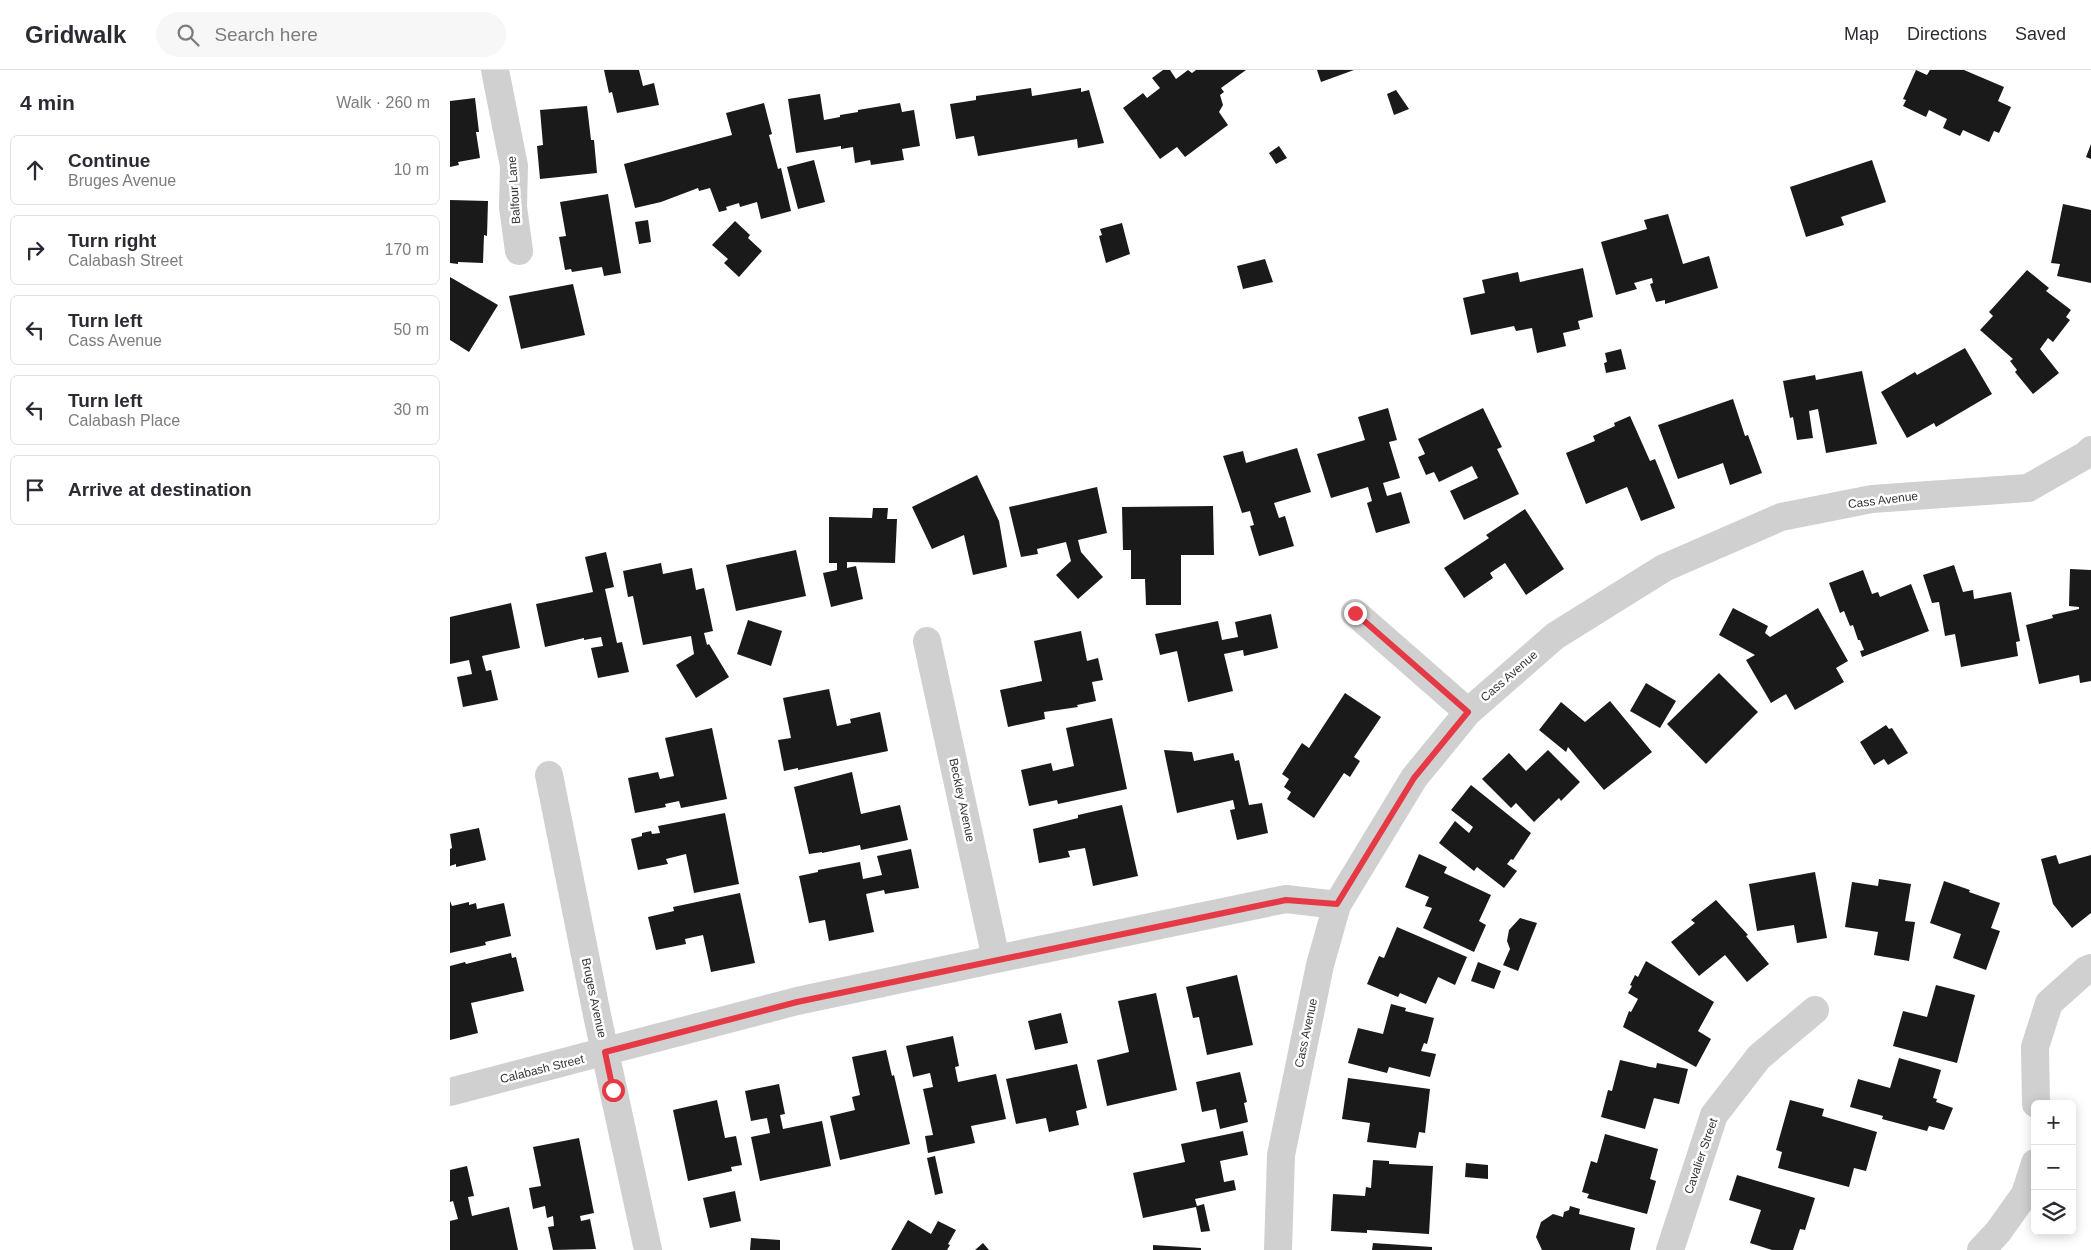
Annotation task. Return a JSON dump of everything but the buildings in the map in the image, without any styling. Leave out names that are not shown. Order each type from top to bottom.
[{"type":"street","name":"Balfour Lane","points":[[495,70],[514,166],[513,207],[519,251]]},
{"type":"street","name":"Cass Avenue","points":[[1278,1250],[1281,1155],[1320,965],[1337,904],[1414,778],[1468,712],[1555,636],[1664,568],[1781,517],[1872,499],[2028,488],[2089,455]]},
{"type":"street","points":[[1355,613],[1468,712]]},
{"type":"street","name":"Beckley Avenue","points":[[928,641],[996,959]]},
{"type":"street","name":"Bruges Avenue","points":[[549,775],[605,1052],[648,1250]]},
{"type":"street","name":"Calabash Street","points":[[450,1092],[797,1002],[996,959],[1286,900],[1337,904]]},
{"type":"street","points":[[2036,1100],[2035,1048],[2049,1003],[2086,970],[2091,968]]},
{"type":"street","name":"Cavalier Street","points":[[1670,1250],[1714,1115],[1759,1057],[1815,1010]]},
{"type":"street","points":[[1981,1250],[1998,1232],[2025,1194],[2031,1175]]},
{"type":"route","points":[[613,1090],[605,1052],[797,1002],[1286,900],[1337,904],[1414,778],[1468,712],[1355,613]]}]
